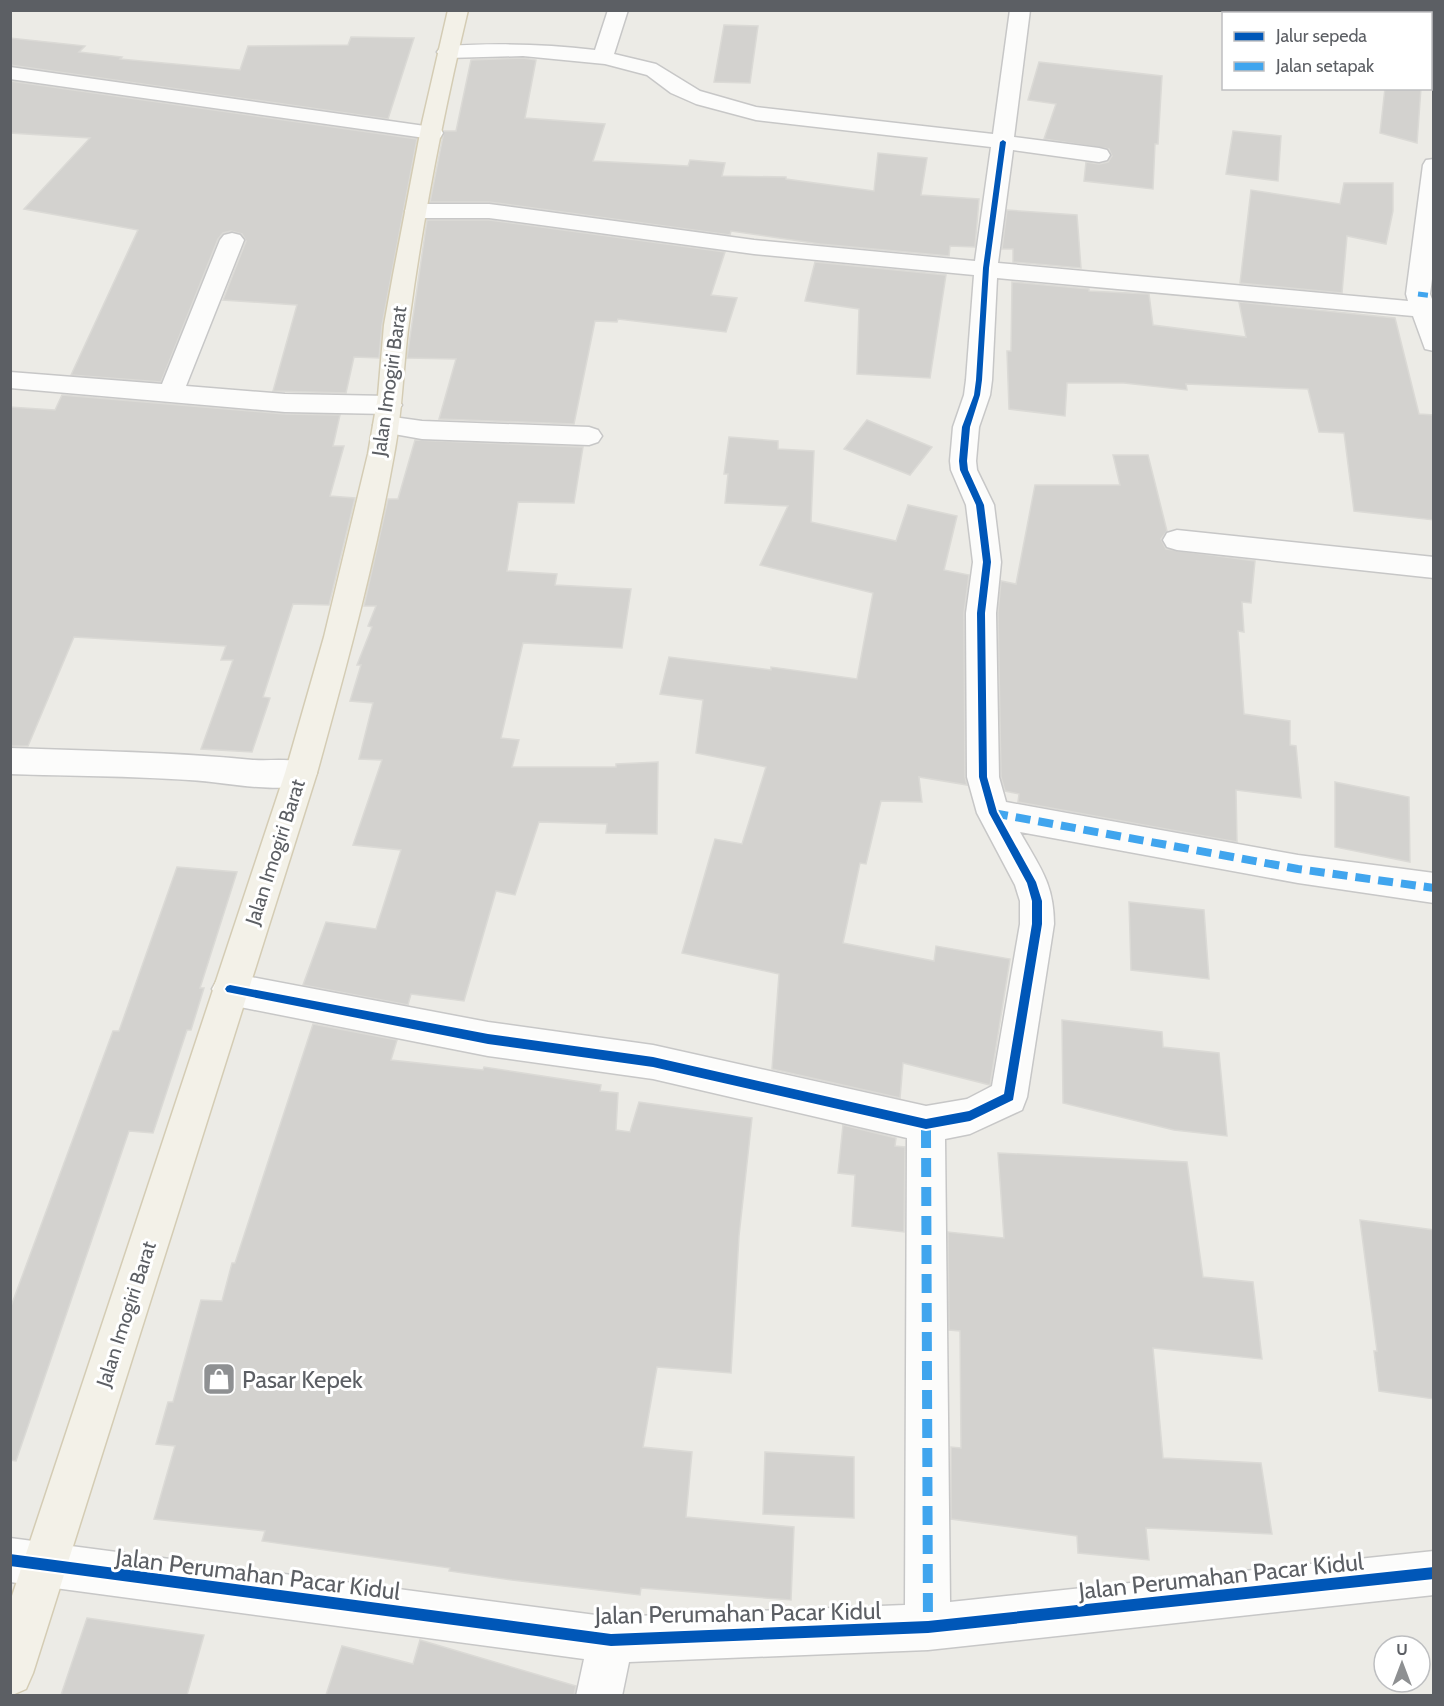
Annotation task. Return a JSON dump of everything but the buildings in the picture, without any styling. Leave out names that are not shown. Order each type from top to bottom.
[{"type":"main road","name":"Jalan Imogiri Barat","points":[[10,1673],[28,1563],[230,989],[301,773],[338,648],[361,549],[387,415],[398,316],[430,211],[432,133],[457,51],[458,10]]},
{"type":"street","points":[[602,58],[618,10]]},
{"type":"street","points":[[230,989],[488,1039],[652,1062],[926,1124],[970,1116],[1009,1097],[1037,924],[1037,901],[1031,882],[993,813],[983,777],[981,613],[986,552],[980,506],[964,470],[963,461],[966,427],[977,395],[979,380],[986,268],[1020,10]]},
{"type":"street","points":[[457,51],[526,50],[602,58],[652,69],[669,79],[681,90],[736,110],[767,116],[1099,155]]},
{"type":"street","points":[[10,73],[432,133]]},
{"type":"street","points":[[1434,165],[1425,299],[1434,344]]},
{"type":"street","points":[[430,211],[489,211],[754,248],[986,268],[1381,307],[1425,299]]},
{"type":"street","points":[[170,395],[232,240]]},
{"type":"street","points":[[10,380],[285,403],[387,415],[422,430],[589,436]]},
{"type":"street","points":[[1177,540],[1434,568]]},
{"type":"street","points":[[10,760],[221,769],[278,775],[301,773]]},
{"type":"street","points":[[993,813],[1298,869],[1434,888]]},
{"type":"street","points":[[926,1124],[928,1627]]},
{"type":"street","name":"Jalan Perumahan Pacar Kidul","points":[[28,1563],[611,1640],[928,1627],[1434,1573]]},
{"type":"street","points":[[599,1695],[611,1640]]},
{"type":"marked path","points":[[1418,294],[1434,296]]},
{"type":"marked path","points":[[993,813],[1298,869],[1434,888]]},
{"type":"marked path","points":[[926,1124],[928,1627]]},
{"type":"cycle path","points":[[230,989],[488,1039],[653,1062],[926,1124],[970,1116],[1009,1097],[1037,924],[1037,901],[1031,882],[993,813],[983,777],[981,613],[987,562],[980,505],[964,470],[963,461],[966,427],[977,395],[979,380],[986,268],[1003,142]]},
{"type":"cycle path","points":[[10,1560],[611,1640],[928,1627],[1434,1573]]},
{"type":"place","name":"Pasar Kepek","points":[[219,1379]]}]
